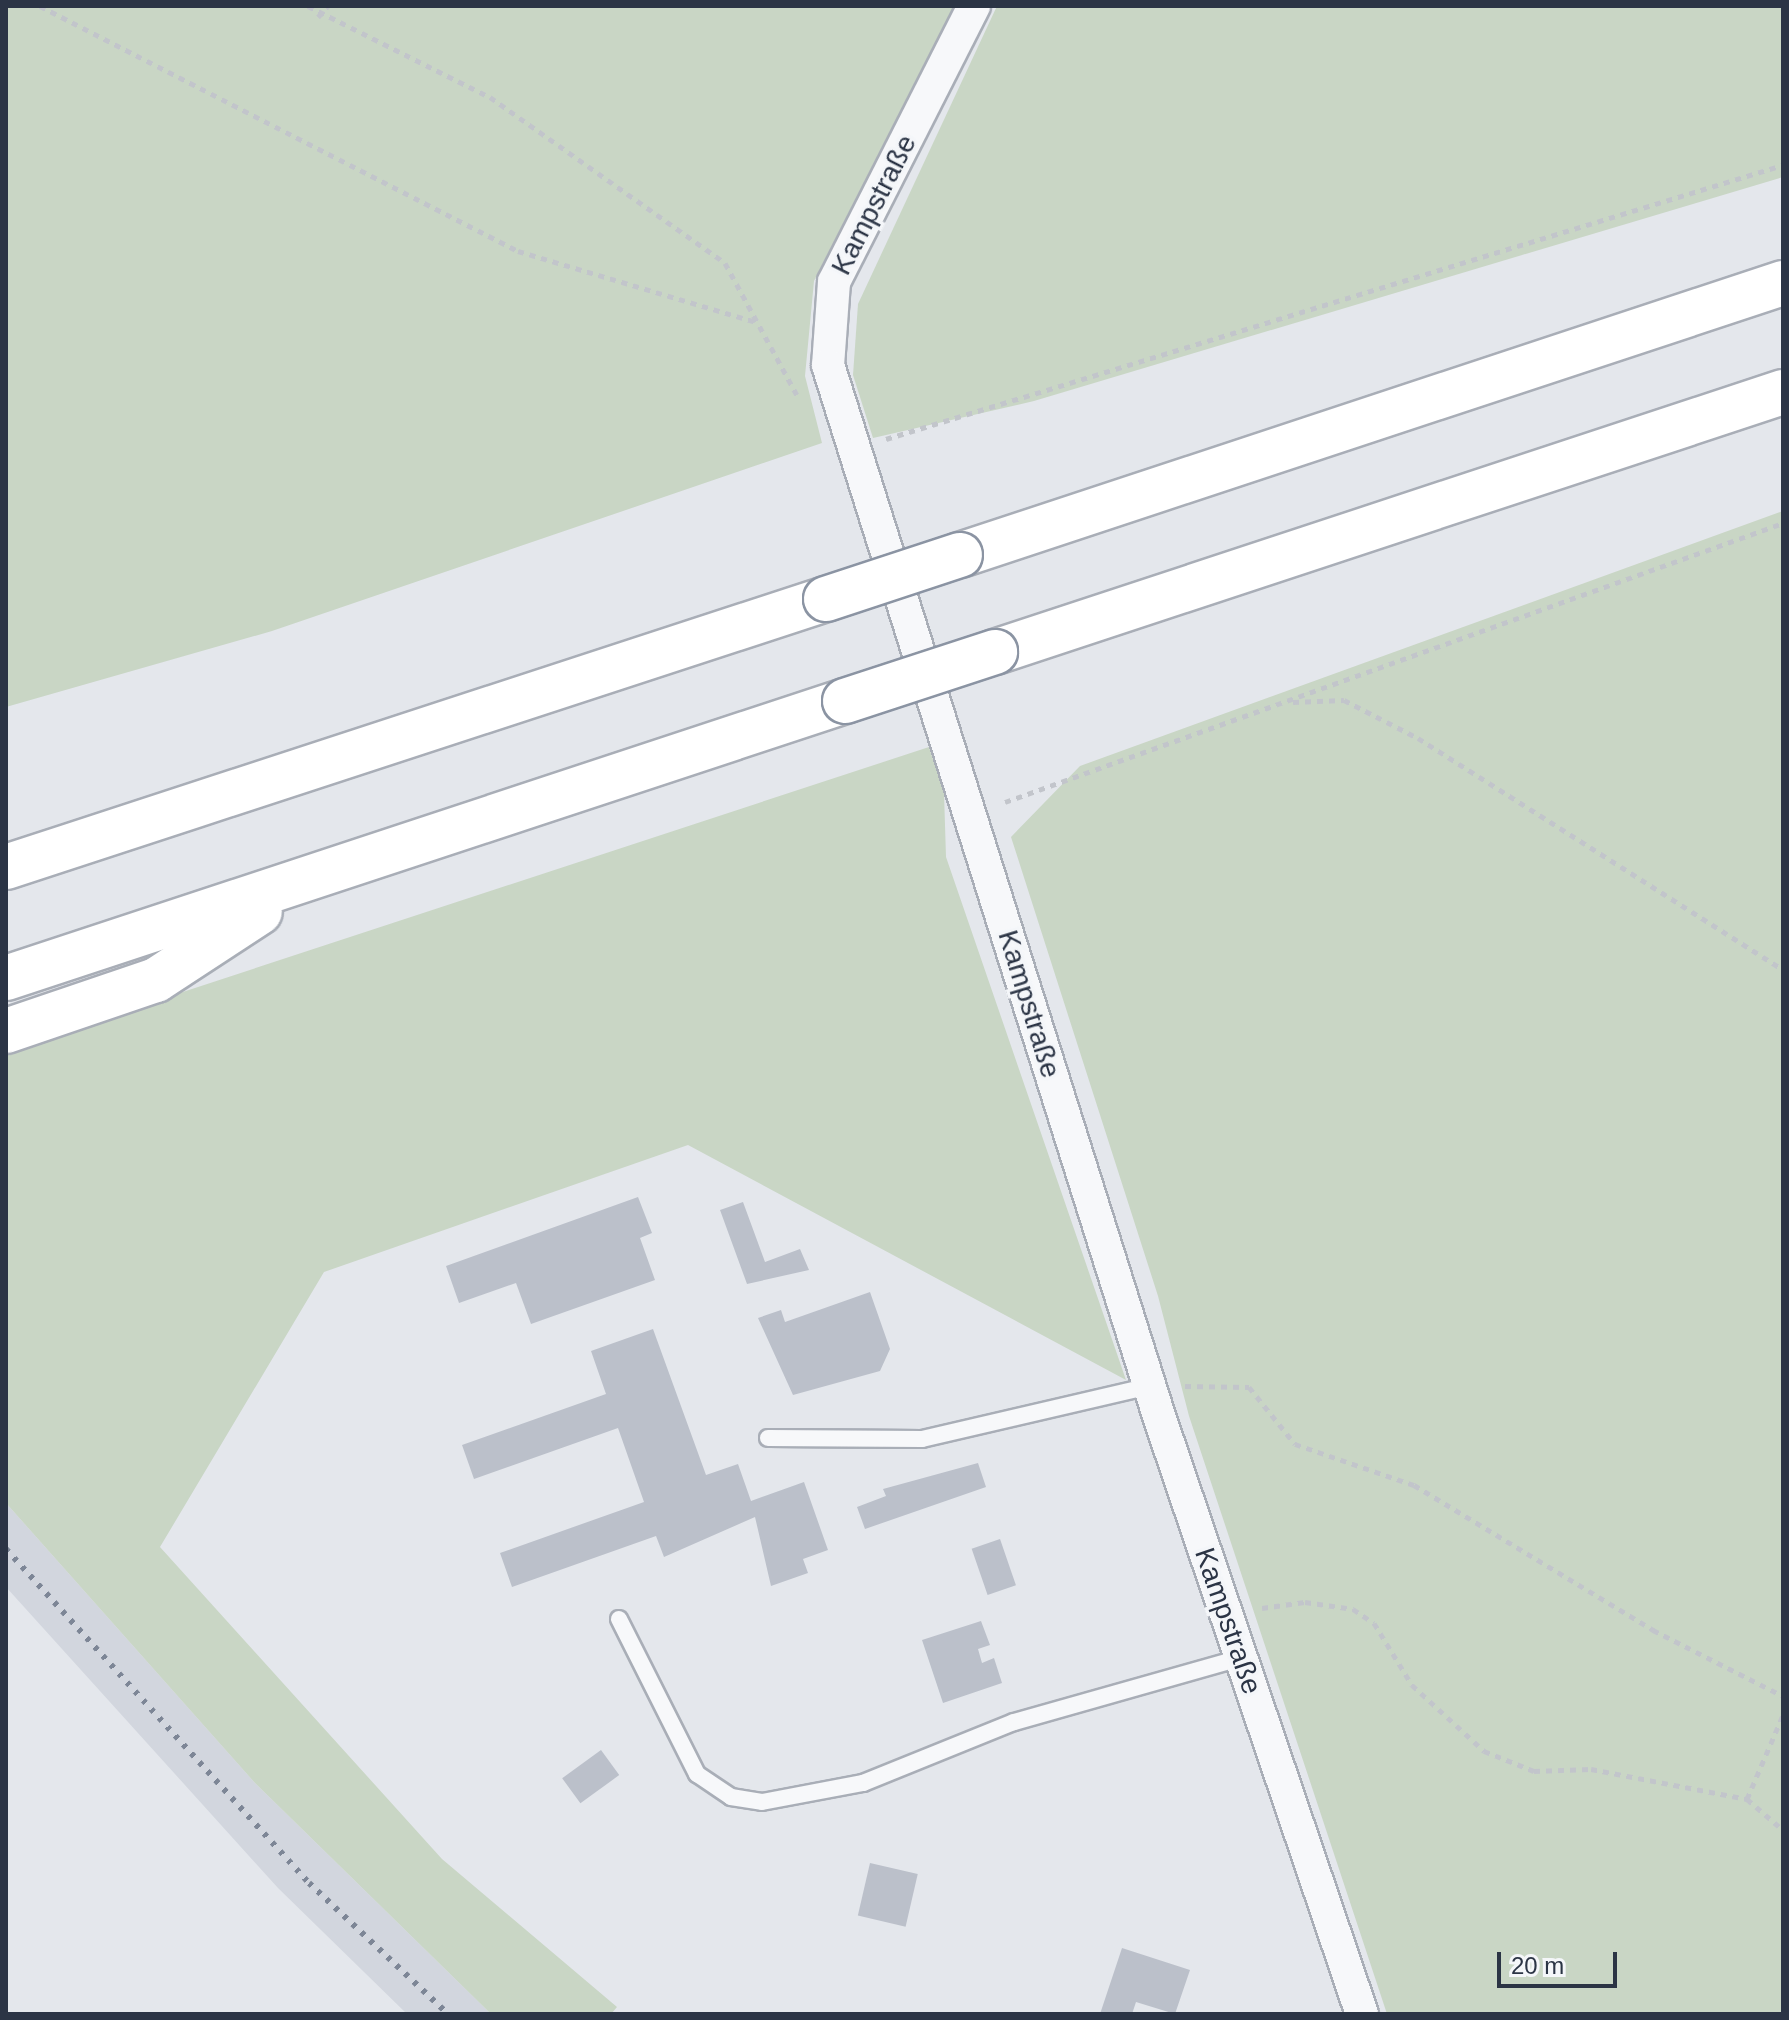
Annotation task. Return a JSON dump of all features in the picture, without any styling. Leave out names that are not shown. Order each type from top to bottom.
[{"type":"highway","points":[[6,867],[1783,283]]},
{"type":"highway","points":[[6,978],[305,882],[1783,392]]},
{"type":"highway","points":[[6,1031],[156,980],[305,882]]},
{"type":"street","name":"Kampstraße","points":[[974,6],[834,282],[828,365],[852,451],[1150,1388],[1362,2014]]},
{"type":"lane","points":[[768,1438],[922,1439],[1150,1388]]},
{"type":"lane","points":[[619,1619],[697,1774],[731,1797],[762,1802],[863,1783],[1014,1722],[1240,1658]]},
{"type":"path","points":[[40,6],[518,251],[757,322]]},
{"type":"path","points":[[308,6],[318,17],[490,97],[725,263],[803,401]]},
{"type":"path","points":[[318,17],[328,6]]},
{"type":"path","points":[[852,451],[1783,165]]},
{"type":"path","points":[[969,815],[1783,523]]},
{"type":"path","points":[[1288,702],[1344,700],[1418,738],[1783,970]]},
{"type":"path","points":[[1150,1388],[1231,1381],[1249,1387],[1295,1444],[1414,1485],[1653,1630],[1783,1696]]},
{"type":"path","points":[[1226,1614],[1305,1602],[1353,1609],[1374,1623],[1412,1685],[1484,1751],[1534,1771],[1591,1769],[1747,1799],[1783,1830]]},
{"type":"path","points":[[1747,1799],[1783,1715]]},
{"type":"shaded area","points":[[6,1503],[255,1783],[491,2014],[407,2014],[278,1888],[6,1587]]},
{"type":"green space","points":[[6,6],[954,6],[814,281],[805,376],[822,443],[272,631],[6,707]]},
{"type":"green space","points":[[997,6],[1783,6],[1783,177],[1034,401],[873,438],[853,375],[858,304]]},
{"type":"green space","points":[[1783,511],[1783,2014],[1387,2014],[1189,1416],[1158,1296],[1011,837],[1080,766]]},
{"type":"green space","points":[[929,747],[944,793],[946,857],[1126,1380],[688,1145],[324,1272],[160,1547],[442,1859],[617,2007],[611,2014],[491,2014],[255,1783],[6,1503],[6,1050]]},
{"type":"building","points":[[638,1197],[652,1233],[640,1238],[655,1280],[531,1324],[516,1283],[459,1303],[446,1266]]},
{"type":"building","points":[[743,1202],[765,1262],[800,1249],[809,1270],[747,1284],[720,1210]]},
{"type":"building","points":[[870,1292],[890,1349],[880,1371],[793,1395],[758,1318],[781,1310],[785,1322]]},
{"type":"building","points":[[653,1329],[706,1475],[738,1464],[751,1501],[804,1482],[828,1550],[803,1559],[808,1573],[771,1586],[755,1517],[664,1557],[656,1536],[512,1587],[500,1553],[644,1502],[618,1428],[474,1479],[462,1445],[606,1394],[591,1351]]},
{"type":"building","points":[[978,1463],[986,1487],[865,1529],[857,1507],[886,1496],[883,1489]]},
{"type":"building","points":[[1000,1539],[1016,1585],[988,1595],[972,1549]]},
{"type":"building","points":[[981,1621],[990,1645],[978,1649],[982,1663],[994,1658],[1002,1683],[943,1703],[922,1640]]},
{"type":"building","points":[[601,1750],[619,1775],[580,1803],[562,1778]]},
{"type":"building","points":[[870,1863],[918,1874],[906,1927],[858,1916]]},
{"type":"building","points":[[1122,1948],[1190,1970],[1175,2014],[1136,2002],[1132,2014],[1100,2014]]},
{"type":"railway","points":[[6,1549],[309,1883],[448,2014]]}]
